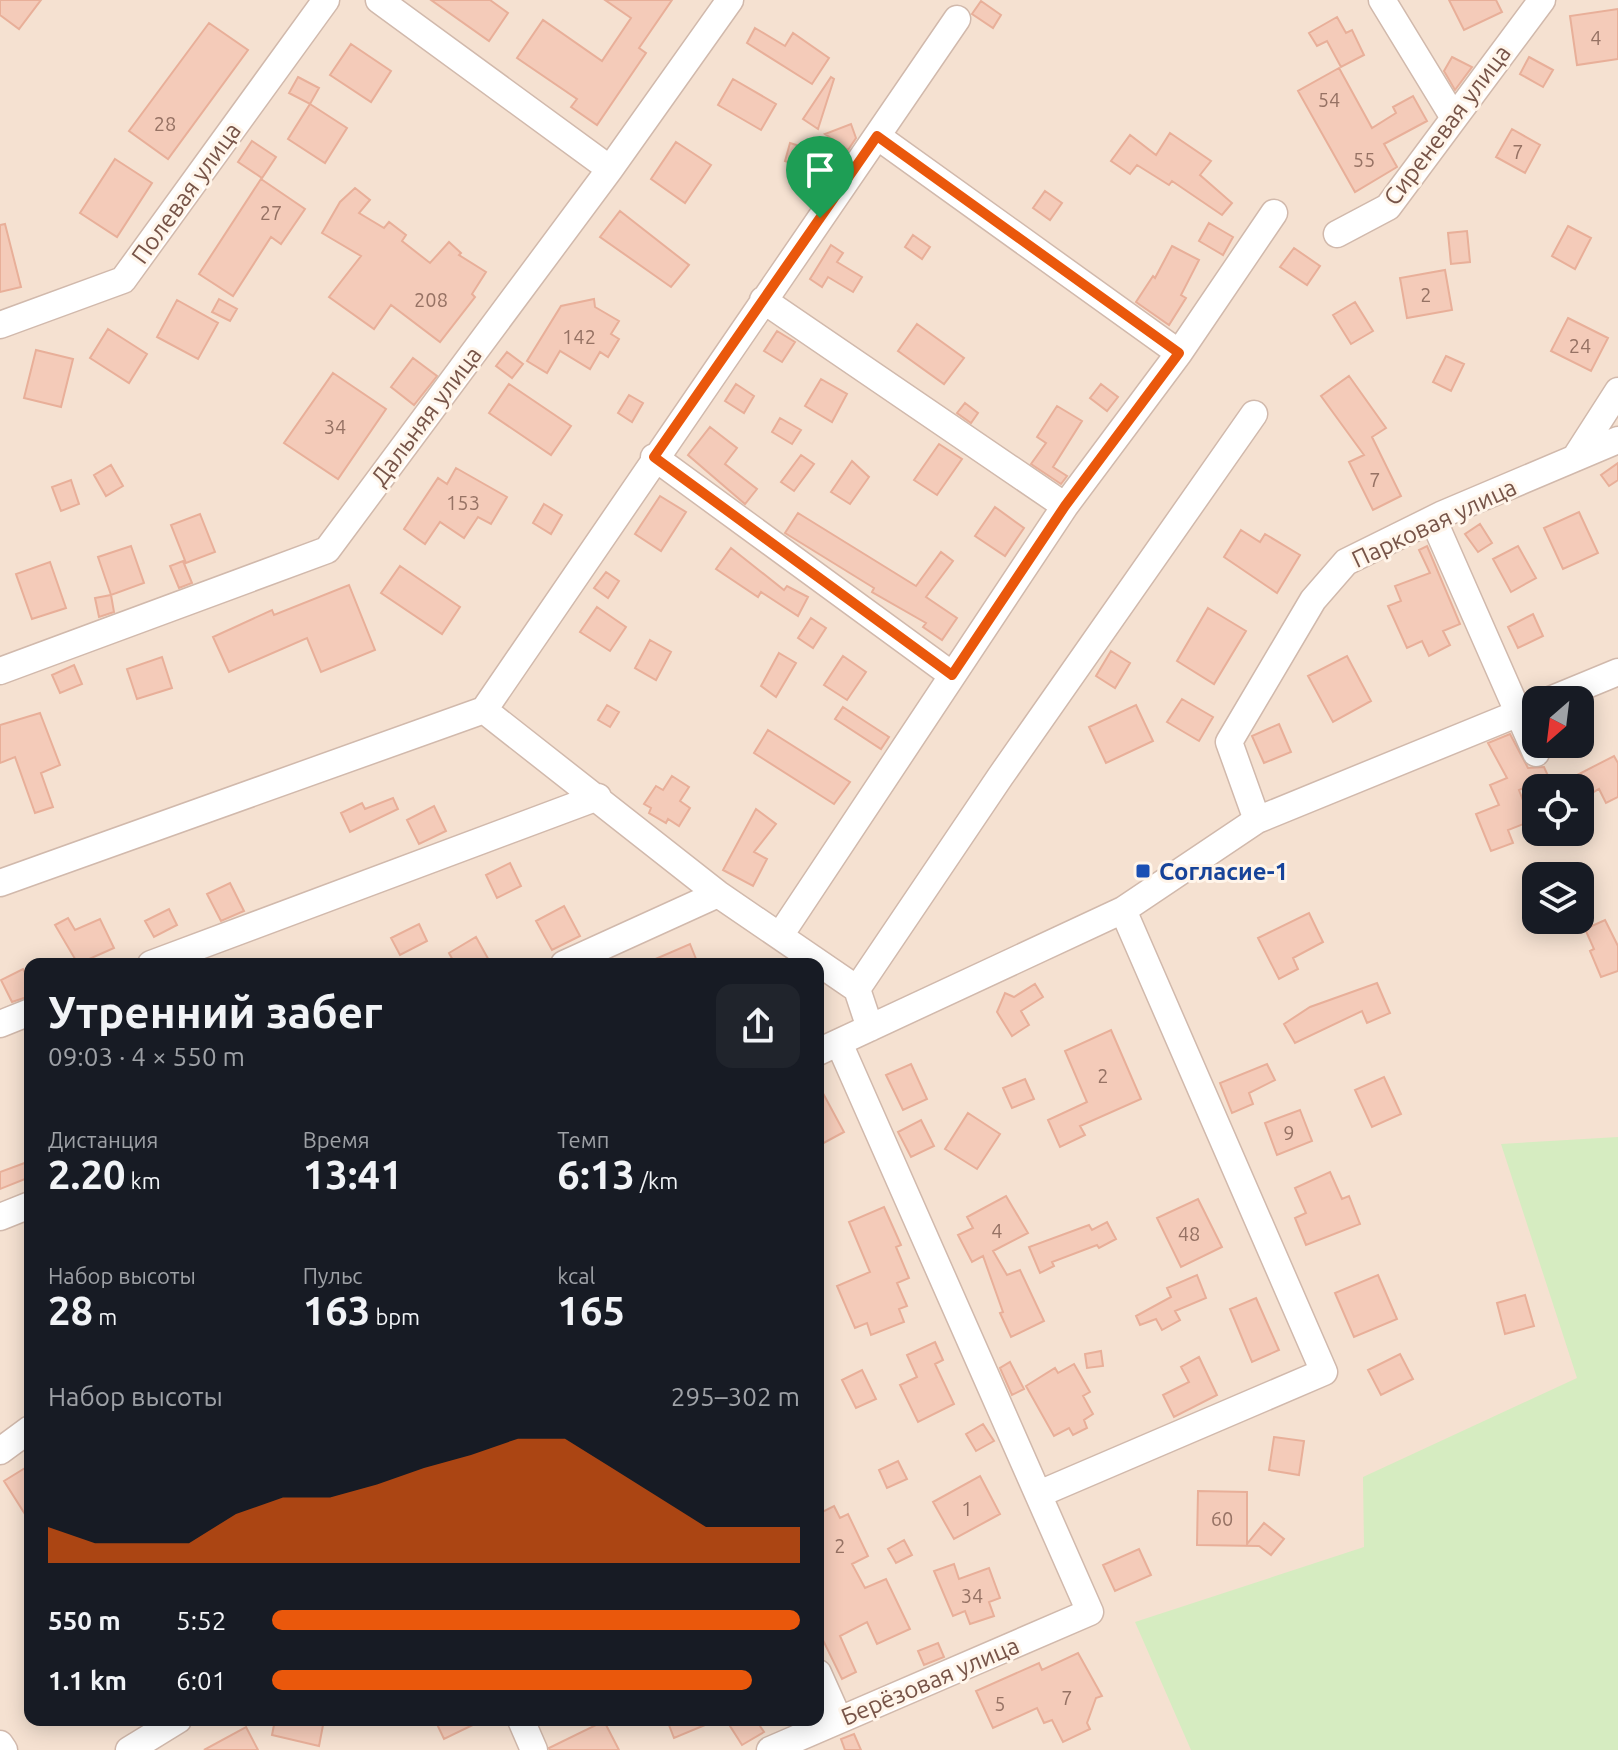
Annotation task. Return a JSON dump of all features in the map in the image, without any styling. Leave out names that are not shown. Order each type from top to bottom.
[{"type":"street","name":"Полевая улица","points":[[0,325],[123,280],[326,0]]},
{"type":"street","points":[[379,0],[610,169]]},
{"type":"street","name":"Дальняя улица","points":[[0,671],[327,550],[610,169],[730,0]]},
{"type":"street","points":[[1382,0],[1454,118]]},
{"type":"street","name":"Сиреневая улица","points":[[1337,234],[1388,207],[1542,0]]},
{"type":"street","points":[[0,883],[484,710],[654,457],[957,19]]},
{"type":"street","points":[[877,136],[1179,353]]},
{"type":"street","points":[[781,934],[1065,506],[1179,353],[1274,213]]},
{"type":"street","points":[[763,300],[1065,506]]},
{"type":"street","points":[[1575,458],[1618,391]]},
{"type":"street","points":[[857,989],[1000,777],[1254,414]]},
{"type":"street","name":"Парковая улица","points":[[1257,820],[1229,742],[1313,600],[1346,562],[1433,519],[1618,440]]},
{"type":"street","points":[[654,457],[952,675]]},
{"type":"street","points":[[1433,519],[1522,699]]},
{"type":"street","points":[[1584,686],[1618,672]]},
{"type":"street","points":[[484,710],[718,894],[814,958]]},
{"type":"street","points":[[1123,910],[1324,1372],[1039,1494],[828,1048],[1123,910],[1257,820],[1522,711]]},
{"type":"street","points":[[167,958],[598,797]]},
{"type":"street","points":[[577,958],[718,894]]},
{"type":"street","points":[[824,965],[857,989],[870,1028]]},
{"type":"street","points":[[0,1024],[24,1014]]},
{"type":"street","points":[[0,1217],[24,1207]]},
{"type":"street","points":[[0,1451],[24,1433]]},
{"type":"street","name":"Берёзовая улица","points":[[770,1750],[1090,1612],[1039,1494]]},
{"type":"street","points":[[824,1686],[839,1720]]},
{"type":"street","points":[[129,1750],[168,1726]]},
{"type":"street","points":[[524,1726],[534,1750]]},
{"type":"street","points":[[0,1744],[4,1750]]},
{"type":"shaded area","points":[[0,0],[1618,0],[1618,1390],[1350,1750],[0,1750]]},
{"type":"green space","points":[[1618,1137],[1618,1750],[1191,1750],[1135,1622],[1364,1547],[1363,1477],[1577,1378],[1501,1144]]},
{"type":"building","points":[[0,0],[41,0],[19,29],[0,15]]},
{"type":"building","points":[[431,0],[490,0],[508,13],[489,41]]},
{"type":"building","points":[[605,0],[672,0],[639,48],[646,53],[597,125],[571,107],[577,99],[517,58],[543,20],[602,61],[631,18]]},
{"type":"building","points":[[1449,0],[1496,0],[1502,12],[1464,30]]},
{"type":"building","points":[[981,1],[1001,15],[993,28],[972,14]]},
{"type":"building","points":[[1618,9],[1618,59],[1577,65],[1570,16]]},
{"type":"building","points":[[1337,17],[1346,33],[1352,30],[1364,55],[1341,67],[1327,41],[1317,46],[1309,33]]},
{"type":"building","points":[[209,23],[248,50],[168,159],[129,131]]},
{"type":"building","points":[[755,28],[785,46],[793,33],[829,58],[812,84],[747,43]]},
{"type":"building","points":[[351,44],[391,71],[371,102],[330,75]]},
{"type":"building","points":[[1452,57],[1472,67],[1455,90],[1444,71]]},
{"type":"building","points":[[1529,57],[1553,70],[1543,87],[1520,74]]},
{"type":"building","points":[[1339,68],[1372,128],[1396,113],[1393,107],[1413,96],[1427,121],[1384,144],[1397,167],[1355,192],[1298,91]]},
{"type":"building","points":[[298,77],[319,88],[310,104],[289,93]]},
{"type":"building","points":[[831,77],[834,79],[818,129],[803,119]]},
{"type":"building","points":[[733,79],[776,104],[761,130],[718,105]]},
{"type":"building","points":[[310,104],[347,128],[325,163],[288,139]]},
{"type":"building","points":[[851,124],[856,138],[848,150],[825,134]]},
{"type":"building","points":[[1512,129],[1540,145],[1525,173],[1496,157]]},
{"type":"building","points":[[1170,133],[1211,161],[1200,175],[1232,203],[1222,215],[1172,181],[1169,185],[1137,165],[1130,174],[1111,161],[1130,135],[1156,155]]},
{"type":"building","points":[[252,141],[276,157],[262,178],[238,162]]},
{"type":"building","points":[[676,142],[711,165],[685,203],[651,179]]},
{"type":"building","points":[[790,143],[812,150],[806,168],[785,161]]},
{"type":"building","points":[[115,159],[152,183],[117,237],[80,213]]},
{"type":"building","points":[[261,179],[305,209],[281,244],[271,237],[233,296],[199,274]]},
{"type":"building","points":[[355,188],[370,200],[359,213],[384,228],[389,222],[406,235],[402,241],[430,263],[449,242],[461,253],[459,255],[486,272],[472,294],[475,297],[440,342],[391,305],[374,329],[329,297],[361,256],[322,233],[340,202]]},
{"type":"building","points":[[1045,191],[1062,203],[1050,220],[1033,208]]},
{"type":"building","points":[[620,211],[689,265],[671,287],[600,237]]},
{"type":"building","points":[[1209,223],[1233,237],[1223,255],[1199,241]]},
{"type":"building","points":[[5,224],[21,287],[0,292],[0,225]]},
{"type":"building","points":[[1568,226],[1591,238],[1575,269],[1552,256]]},
{"type":"building","points":[[1467,231],[1470,262],[1451,264],[1448,233]]},
{"type":"building","points":[[913,235],[930,247],[922,259],[905,247]]},
{"type":"building","points":[[831,245],[843,253],[837,262],[862,277],[853,292],[828,277],[822,287],[810,279]]},
{"type":"building","points":[[1172,246],[1199,260],[1181,295],[1186,298],[1169,325],[1136,302],[1153,276],[1155,278]]},
{"type":"building","points":[[1294,248],[1320,266],[1307,285],[1280,267]]},
{"type":"building","points":[[1445,270],[1452,310],[1407,318],[1400,278]]},
{"type":"building","points":[[219,299],[237,309],[230,321],[212,312]]},
{"type":"building","points":[[594,299],[595,307],[619,321],[611,334],[619,339],[608,357],[600,352],[590,369],[560,351],[547,373],[527,361],[561,306]]},
{"type":"building","points":[[177,300],[218,323],[198,359],[157,337]]},
{"type":"building","points":[[1355,302],[1373,331],[1351,344],[1333,315]]},
{"type":"building","points":[[1568,318],[1608,338],[1591,371],[1551,351]]},
{"type":"building","points":[[917,324],[964,358],[944,384],[898,351]]},
{"type":"building","points":[[108,329],[147,354],[129,383],[90,358]]},
{"type":"building","points":[[777,331],[795,342],[782,362],[764,351]]},
{"type":"building","points":[[36,350],[73,359],[61,407],[24,398]]},
{"type":"building","points":[[507,352],[523,364],[512,378],[496,366]]},
{"type":"building","points":[[1446,356],[1464,364],[1451,391],[1433,382]]},
{"type":"building","points":[[413,358],[437,376],[414,405],[391,387]]},
{"type":"building","points":[[333,373],[386,409],[338,479],[284,443]]},
{"type":"building","points":[[1349,376],[1386,428],[1372,437],[1401,496],[1373,510],[1349,462],[1364,455],[1321,396]]},
{"type":"building","points":[[821,379],[847,394],[832,422],[805,406]]},
{"type":"building","points":[[509,384],[571,426],[551,455],[489,413]]},
{"type":"building","points":[[736,384],[754,396],[744,413],[725,401]]},
{"type":"building","points":[[1101,384],[1118,397],[1107,411],[1090,398]]},
{"type":"building","points":[[629,395],[643,403],[632,422],[618,413]]},
{"type":"building","points":[[965,403],[978,413],[971,423],[957,413]]},
{"type":"building","points":[[1057,406],[1082,421],[1053,467],[1067,476],[1061,484],[1031,464],[1046,443],[1037,437]]},
{"type":"building","points":[[780,418],[801,430],[792,444],[772,432]]},
{"type":"building","points":[[710,427],[737,448],[725,464],[757,489],[745,504],[688,455]]},
{"type":"building","points":[[939,444],[962,459],[937,495],[914,480]]},
{"type":"building","points":[[801,455],[814,464],[794,491],[781,482]]},
{"type":"building","points":[[852,461],[869,477],[850,504],[831,492]]},
{"type":"building","points":[[1618,463],[1618,480],[1609,486],[1601,475]]},
{"type":"building","points":[[111,465],[123,486],[106,496],[94,475]]},
{"type":"building","points":[[456,468],[507,497],[491,524],[478,517],[464,538],[440,522],[425,544],[404,529],[438,478],[447,484]]},
{"type":"building","points":[[71,480],[79,504],[61,511],[52,487]]},
{"type":"building","points":[[660,496],[686,512],[661,551],[635,534]]},
{"type":"building","points":[[544,504],[562,515],[551,534],[533,523]]},
{"type":"building","points":[[995,507],[1024,528],[1005,556],[975,536]]},
{"type":"building","points":[[1579,512],[1598,553],[1563,569],[1544,528]]},
{"type":"building","points":[[798,513],[916,586],[941,552],[953,561],[926,597],[957,618],[942,640],[923,627],[926,623],[872,592],[874,588],[785,533]]},
{"type":"building","points":[[200,514],[215,552],[186,563],[171,525]]},
{"type":"building","points":[[1480,524],[1492,543],[1478,552],[1465,534]]},
{"type":"building","points":[[1241,530],[1260,542],[1265,534],[1300,555],[1277,593],[1224,557]]},
{"type":"building","points":[[131,546],[144,583],[111,595],[98,557]]},
{"type":"building","points":[[1427,546],[1460,624],[1443,631],[1450,645],[1429,656],[1422,641],[1407,648],[1388,606],[1401,601],[1395,586],[1430,573],[1419,550]]},
{"type":"building","points":[[1518,546],[1536,578],[1511,592],[1493,559]]},
{"type":"building","points":[[731,548],[784,590],[787,586],[808,597],[798,616],[761,592],[758,597],[716,569]]},
{"type":"building","points":[[183,561],[192,583],[179,588],[170,566]]},
{"type":"building","points":[[50,562],[66,608],[32,619],[16,574]]},
{"type":"building","points":[[400,566],[460,607],[442,634],[381,593]]},
{"type":"building","points":[[606,572],[619,581],[608,598],[594,588]]},
{"type":"building","points":[[349,585],[375,650],[321,672],[307,638],[229,672],[213,637],[272,610],[274,615]]},
{"type":"building","points":[[111,595],[114,612],[99,617],[95,598]]},
{"type":"building","points":[[597,607],[626,627],[610,651],[580,632]]},
{"type":"building","points":[[1208,608],[1246,631],[1214,684],[1177,661]]},
{"type":"building","points":[[1533,614],[1543,636],[1518,648],[1508,627]]},
{"type":"building","points":[[811,618],[826,628],[813,648],[798,638]]},
{"type":"building","points":[[650,640],[671,652],[656,680],[635,668]]},
{"type":"building","points":[[1111,651],[1130,663],[1115,688],[1096,676]]},
{"type":"building","points":[[779,653],[796,663],[776,697],[761,686]]},
{"type":"building","points":[[843,656],[866,672],[847,700],[824,685]]},
{"type":"building","points":[[1347,656],[1371,701],[1333,722],[1308,676]]},
{"type":"building","points":[[162,657],[172,688],[137,699],[127,669]]},
{"type":"building","points":[[74,665],[82,684],[60,693],[52,675]]},
{"type":"building","points":[[1182,699],[1213,717],[1199,741],[1167,722]]},
{"type":"building","points":[[607,705],[619,712],[610,727],[598,720]]},
{"type":"building","points":[[1136,705],[1153,741],[1106,763],[1089,727]]},
{"type":"building","points":[[843,707],[889,737],[881,749],[835,719]]},
{"type":"building","points":[[40,713],[60,765],[41,773],[53,807],[35,813],[15,757],[0,763],[0,725]]},
{"type":"building","points":[[1279,724],[1291,752],[1264,763],[1252,736]]},
{"type":"building","points":[[768,730],[850,782],[834,804],[754,753]]},
{"type":"building","points":[[1510,734],[1528,768],[1544,767],[1547,774],[1522,774],[1522,789],[1519,790],[1522,825],[1508,830],[1513,843],[1491,851],[1476,814],[1499,805],[1490,785],[1507,778],[1488,743]]},
{"type":"building","points":[[1614,756],[1618,763],[1618,797],[1606,803],[1599,789],[1594,792],[1594,774],[1579,774]]},
{"type":"building","points":[[672,776],[689,787],[680,801],[690,808],[679,826],[668,819],[666,823],[649,813],[651,808],[644,804],[656,786],[663,790]]},
{"type":"building","points":[[393,798],[398,809],[350,832],[341,813],[362,803],[365,809]]},
{"type":"building","points":[[434,806],[446,831],[419,844],[407,820]]},
{"type":"building","points":[[756,809],[776,824],[754,852],[767,859],[753,886],[723,870]]},
{"type":"building","points":[[510,863],[521,886],[497,898],[486,875]]},
{"type":"building","points":[[230,883],[244,911],[221,921],[207,894]]},
{"type":"building","points":[[564,906],[580,936],[552,950],[536,921]]},
{"type":"building","points":[[169,909],[177,925],[154,937],[145,921]]},
{"type":"building","points":[[1309,913],[1323,942],[1293,958],[1298,969],[1279,979],[1258,938]]},
{"type":"building","points":[[68,918],[75,930],[100,919],[114,948],[92,958],[74,958],[55,925]]},
{"type":"building","points":[[1605,920],[1618,946],[1618,971],[1601,977],[1590,951],[1594,949],[1587,934],[1594,934],[1594,925]]},
{"type":"building","points":[[419,924],[427,941],[400,955],[391,938]]},
{"type":"building","points":[[476,937],[488,958],[452,958],[449,953]]},
{"type":"building","points":[[690,944],[696,958],[658,958]]},
{"type":"building","points":[[23,969],[24,998],[12,1002],[1,980]]},
{"type":"building","points":[[1377,983],[1390,1013],[1367,1023],[1362,1011],[1295,1043],[1284,1024],[1310,1007]]},
{"type":"building","points":[[1035,984],[1043,997],[1021,1011],[1029,1025],[1012,1036],[997,1012],[1005,993],[1014,997]]},
{"type":"building","points":[[1111,1030],[1141,1099],[1080,1126],[1085,1135],[1060,1147],[1048,1120],[1087,1102],[1065,1051]]},
{"type":"building","points":[[911,1064],[927,1099],[903,1110],[886,1075]]},
{"type":"building","points":[[1267,1064],[1275,1080],[1249,1093],[1253,1104],[1232,1113],[1220,1083]]},
{"type":"building","points":[[1384,1077],[1401,1114],[1372,1127],[1355,1090]]},
{"type":"building","points":[[1025,1079],[1034,1099],[1012,1108],[1003,1088]]},
{"type":"building","points":[[824,1095],[844,1132],[824,1143]]},
{"type":"building","points":[[1300,1110],[1312,1141],[1277,1155],[1265,1123]]},
{"type":"building","points":[[968,1113],[1000,1134],[977,1169],[945,1149]]},
{"type":"building","points":[[921,1120],[934,1146],[911,1157],[898,1132]]},
{"type":"building","points":[[24,1163],[24,1179],[0,1189],[0,1172]]},
{"type":"building","points":[[1330,1172],[1342,1199],[1349,1196],[1360,1224],[1306,1245],[1295,1218],[1306,1213],[1295,1188]]},
{"type":"building","points":[[1006,1196],[1028,1233],[993,1251],[1007,1275],[1020,1270],[1044,1321],[1011,1337],[1000,1313],[1003,1312],[983,1256],[972,1262],[958,1235],[973,1228],[967,1217]]},
{"type":"building","points":[[1198,1199],[1222,1247],[1181,1267],[1157,1218]]},
{"type":"building","points":[[884,1207],[901,1245],[896,1247],[909,1278],[897,1283],[907,1306],[899,1309],[904,1322],[871,1335],[867,1323],[855,1328],[837,1286],[870,1272],[849,1222]]},
{"type":"building","points":[[1107,1222],[1116,1239],[1099,1248],[1097,1245],[1052,1262],[1054,1266],[1040,1273],[1029,1247],[1089,1225],[1092,1230]]},
{"type":"building","points":[[1197,1275],[1206,1298],[1175,1311],[1180,1320],[1162,1330],[1156,1319],[1140,1325],[1136,1316],[1171,1297],[1167,1288]]},
{"type":"building","points":[[1378,1275],[1397,1319],[1354,1337],[1335,1293]]},
{"type":"building","points":[[1525,1295],[1534,1326],[1505,1334],[1497,1303]]},
{"type":"building","points":[[1256,1298],[1279,1350],[1252,1362],[1230,1309]]},
{"type":"building","points":[[935,1342],[943,1360],[935,1364],[954,1404],[918,1422],[900,1385],[917,1377],[907,1355]]},
{"type":"building","points":[[1101,1351],[1103,1366],[1087,1368],[1085,1354]]},
{"type":"building","points":[[1400,1354],[1413,1379],[1381,1395],[1368,1370]]},
{"type":"building","points":[[1199,1357],[1217,1395],[1174,1417],[1163,1395],[1189,1382],[1181,1367]]},
{"type":"building","points":[[1010,1362],[1024,1389],[1012,1395],[1000,1368]]},
{"type":"building","points":[[1074,1364],[1090,1392],[1083,1396],[1093,1414],[1084,1420],[1087,1428],[1073,1435],[1069,1428],[1054,1436],[1026,1386],[1055,1368],[1058,1373]]},
{"type":"building","points":[[862,1370],[876,1399],[856,1408],[842,1380]]},
{"type":"building","points":[[983,1424],[994,1441],[976,1451],[966,1434]]},
{"type":"building","points":[[1274,1437],[1304,1441],[1299,1475],[1269,1470]]},
{"type":"building","points":[[898,1461],[907,1479],[887,1488],[879,1470]]},
{"type":"building","points":[[24,1469],[24,1513],[4,1481]]},
{"type":"building","points":[[980,1476],[1000,1514],[954,1539],[933,1502]]},
{"type":"building","points":[[1198,1491],[1247,1492],[1247,1544],[1264,1523],[1284,1539],[1271,1555],[1259,1546],[1197,1545]]},
{"type":"building","points":[[834,1506],[840,1518],[848,1514],[868,1556],[852,1564],[865,1588],[886,1579],[910,1629],[877,1644],[867,1622],[840,1636],[856,1672],[842,1679],[824,1642],[824,1511]]},
{"type":"building","points":[[904,1540],[912,1555],[896,1563],[888,1549]]},
{"type":"building","points":[[1139,1549],[1151,1575],[1115,1591],[1103,1565]]},
{"type":"building","points":[[954,1564],[959,1579],[989,1568],[1000,1598],[989,1602],[994,1616],[970,1624],[965,1611],[953,1616],[934,1571]]},
{"type":"building","points":[[938,1643],[944,1657],[924,1665],[918,1651]]},
{"type":"building","points":[[1078,1653],[1102,1696],[1096,1698],[1087,1723],[1090,1729],[1063,1742],[1052,1720],[1044,1723],[1037,1708],[993,1728],[976,1691],[1039,1663],[1042,1670]]},
{"type":"building","points":[[274,1726],[323,1726],[319,1746],[272,1735]]},
{"type":"building","points":[[438,1726],[471,1726],[444,1739]]},
{"type":"building","points":[[594,1726],[607,1726],[619,1750],[550,1750]]},
{"type":"building","points":[[669,1726],[703,1726],[674,1738]]},
{"type":"building","points":[[730,1726],[760,1726],[764,1732],[742,1745]]},
{"type":"building","points":[[246,1727],[258,1750],[204,1750]]},
{"type":"building","points":[[854,1734],[861,1750],[845,1750],[841,1739]]},
{"type":"place","name":"Согласие-1","points":[[1143,871]]},
{"type":"route","points":[[877,136],[1179,353],[1065,506],[952,675],[654,457],[820,218],[877,136]]}]
